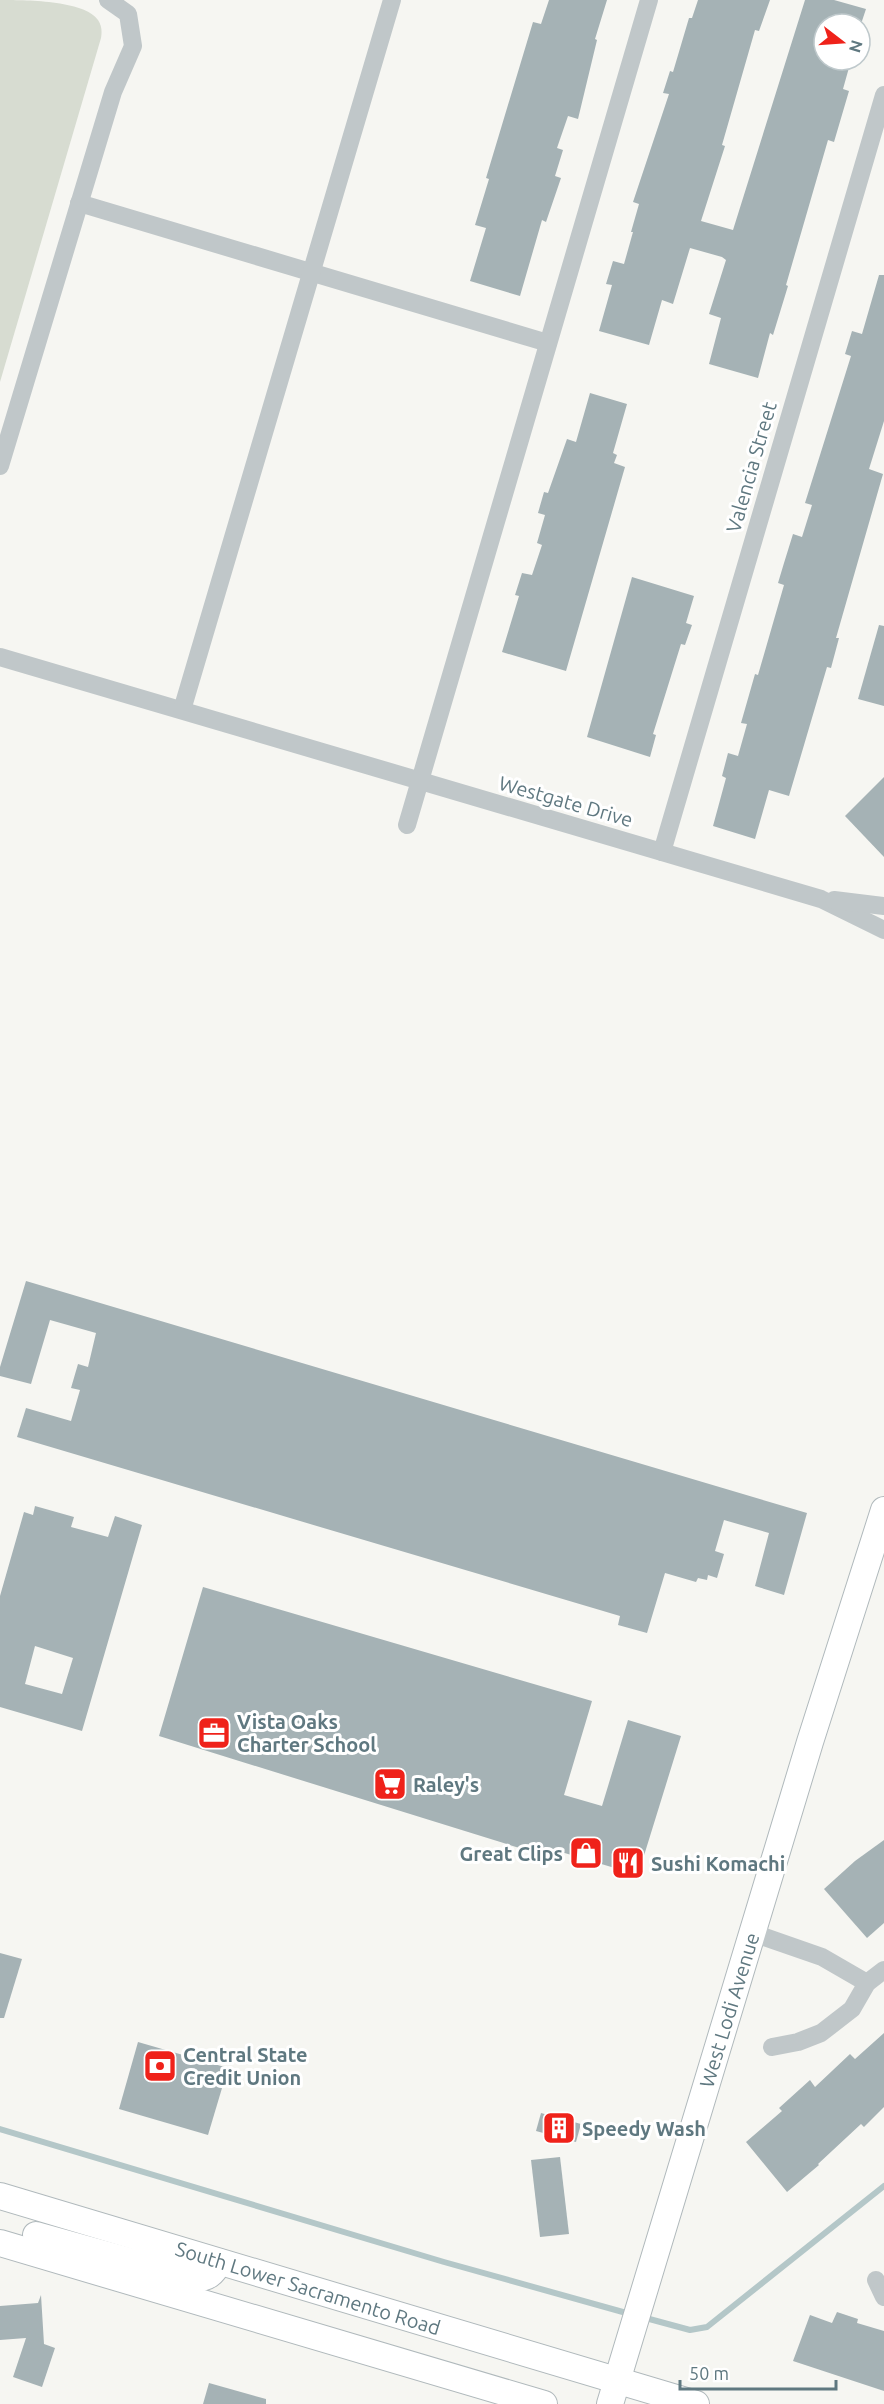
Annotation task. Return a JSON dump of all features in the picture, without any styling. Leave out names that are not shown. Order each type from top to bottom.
[{"type":"main road","name":"West Lodi Avenue","points":[[614,2392],[849,1617],[884,1510]]},
{"type":"main road","name":"South Lower Sacramento Road","points":[[0,2196],[219,2262],[614,2392],[696,2404]]},
{"type":"main road","points":[[1,2243],[17,2236],[33,2235],[194,2279],[204,2278],[213,2273],[219,2262]]},
{"type":"main road","points":[[1,2243],[544,2404]]},
{"type":"street","points":[[0,466],[113,92],[133,46],[128,14],[108,0]]},
{"type":"street","points":[[182,710],[392,0]]},
{"type":"street","points":[[407,825],[649,0]]},
{"type":"street","name":"Valencia Street","points":[[662,852],[884,95]]},
{"type":"street","points":[[79,203],[548,343]]},
{"type":"street","name":"Westgate Drive","points":[[0,657],[821,899],[884,930]]},
{"type":"street","name":"Westgate Drive","points":[[821,899],[884,906]]},
{"type":"street","points":[[753,1933],[822,1957],[867,1983]]},
{"type":"street","points":[[772,2047],[798,2042],[821,2033],[852,2008],[867,1983],[884,1970]]},
{"type":"street","points":[[876,2280],[884,2297]]},
{"type":"shaded area","points":[[0,0],[53,2],[80,8],[91,13],[98,20],[102,31],[0,382]]},
{"type":"building","points":[[549,0],[607,0],[595,39],[597,40],[578,119],[568,116],[557,148],[563,150],[555,176],[561,178],[546,222],[542,220],[520,296],[470,281],[486,228],[475,225],[489,179],[486,178],[533,22],[541,24]]},
{"type":"building","points":[[698,0],[770,0],[759,31],[755,30],[722,145],[725,146],[701,221],[733,230],[805,0],[834,0],[866,9],[865,12],[812,12],[812,72],[848,72],[843,89],[849,91],[834,142],[828,140],[786,285],[788,286],[773,335],[770,333],[758,378],[709,364],[721,318],[709,314],[726,260],[722,257],[690,248],[673,304],[662,300],[649,345],[599,331],[612,285],[606,284],[613,261],[624,264],[639,204],[633,202],[669,94],[663,93],[670,71],[673,72],[689,18],[692,18]]},
{"type":"building","points":[[879,275],[884,275],[884,421],[869,469],[883,474],[836,638],[839,638],[831,668],[827,667],[789,796],[769,790],[755,839],[713,826],[726,778],[722,776],[728,753],[738,756],[747,724],[741,723],[755,674],[758,675],[784,585],[778,583],[793,534],[802,537],[812,505],[805,503],[851,356],[845,354],[852,331],[862,334]]},
{"type":"building","points":[[590,393],[627,404],[613,453],[617,455],[614,463],[625,467],[566,671],[502,652],[519,596],[515,595],[522,573],[532,575],[542,545],[537,543],[545,515],[538,513],[544,492],[548,493],[567,439],[576,442]]},
{"type":"building","points":[[632,577],[694,596],[686,623],[692,625],[685,645],[681,644],[653,734],[656,735],[650,757],[587,737]]},
{"type":"building","points":[[879,625],[884,626],[884,706],[858,699]]},
{"type":"building","points":[[884,777],[884,857],[845,816]]},
{"type":"building","points":[[26,1281],[807,1513],[784,1595],[755,1586],[769,1533],[724,1520],[715,1551],[724,1554],[717,1578],[708,1575],[707,1580],[698,1578],[696,1582],[665,1573],[647,1633],[618,1625],[620,1616],[17,1437],[26,1408],[71,1421],[80,1390],[71,1388],[78,1364],[88,1367],[96,1333],[50,1320],[31,1384],[0,1376],[0,1367]]},
{"type":"building","points":[[35,1506],[74,1517],[71,1527],[108,1537],[115,1516],[142,1525],[82,1731],[0,1707],[0,1596],[24,1512],[33,1515]],"holes":[[[35,1646],[73,1658],[62,1694],[25,1684]]]},
{"type":"building","points":[[203,1587],[592,1701],[564,1795],[602,1806],[628,1720],[681,1736],[638,1875],[548,1848],[545,1856],[159,1736]]},
{"type":"building","points":[[884,1840],[884,1923],[867,1938],[824,1889],[855,1861]]},
{"type":"building","points":[[0,1953],[22,1959],[4,2018],[0,2018]]},
{"type":"building","points":[[884,2033],[884,2107],[864,2127],[861,2124],[787,2192],[746,2142],[782,2111],[779,2108],[810,2080],[815,2087],[850,2054],[855,2059]]},
{"type":"building","points":[[138,2042],[228,2068],[208,2135],[119,2109]]},
{"type":"building","name":"Speedy Wash","points":[[541,2113],[581,2124],[576,2142],[536,2131]]},
{"type":"building","points":[[560,2157],[569,2234],[540,2237],[531,2160]]},
{"type":"building","points":[[41,2295],[44,2344],[55,2348],[42,2387],[13,2377],[26,2338],[0,2340],[0,2306],[38,2303]]},
{"type":"building","points":[[837,2312],[858,2319],[857,2323],[884,2331],[884,2391],[793,2361],[810,2315],[832,2323]]},
{"type":"building","points":[[209,2383],[266,2399],[266,2404],[203,2404]]},
{"type":"waterway","points":[[0,2129],[444,2262],[630,2314]]},
{"type":"waterway","points":[[642,2317],[690,2330],[707,2327],[884,2186]]},
{"type":"place","name":"Vista Oaks Charter School","points":[[214,1733]]},
{"type":"place","name":"Raley's","points":[[390,1784]]},
{"type":"place","name":"Great Clips","points":[[586,1853]]},
{"type":"place","name":"Sushi Komachi","points":[[628,1863]]},
{"type":"place","name":"Central State Credit Union","points":[[160,2066]]},
{"type":"place","name":"Speedy Wash","points":[[559,2128]]}]
